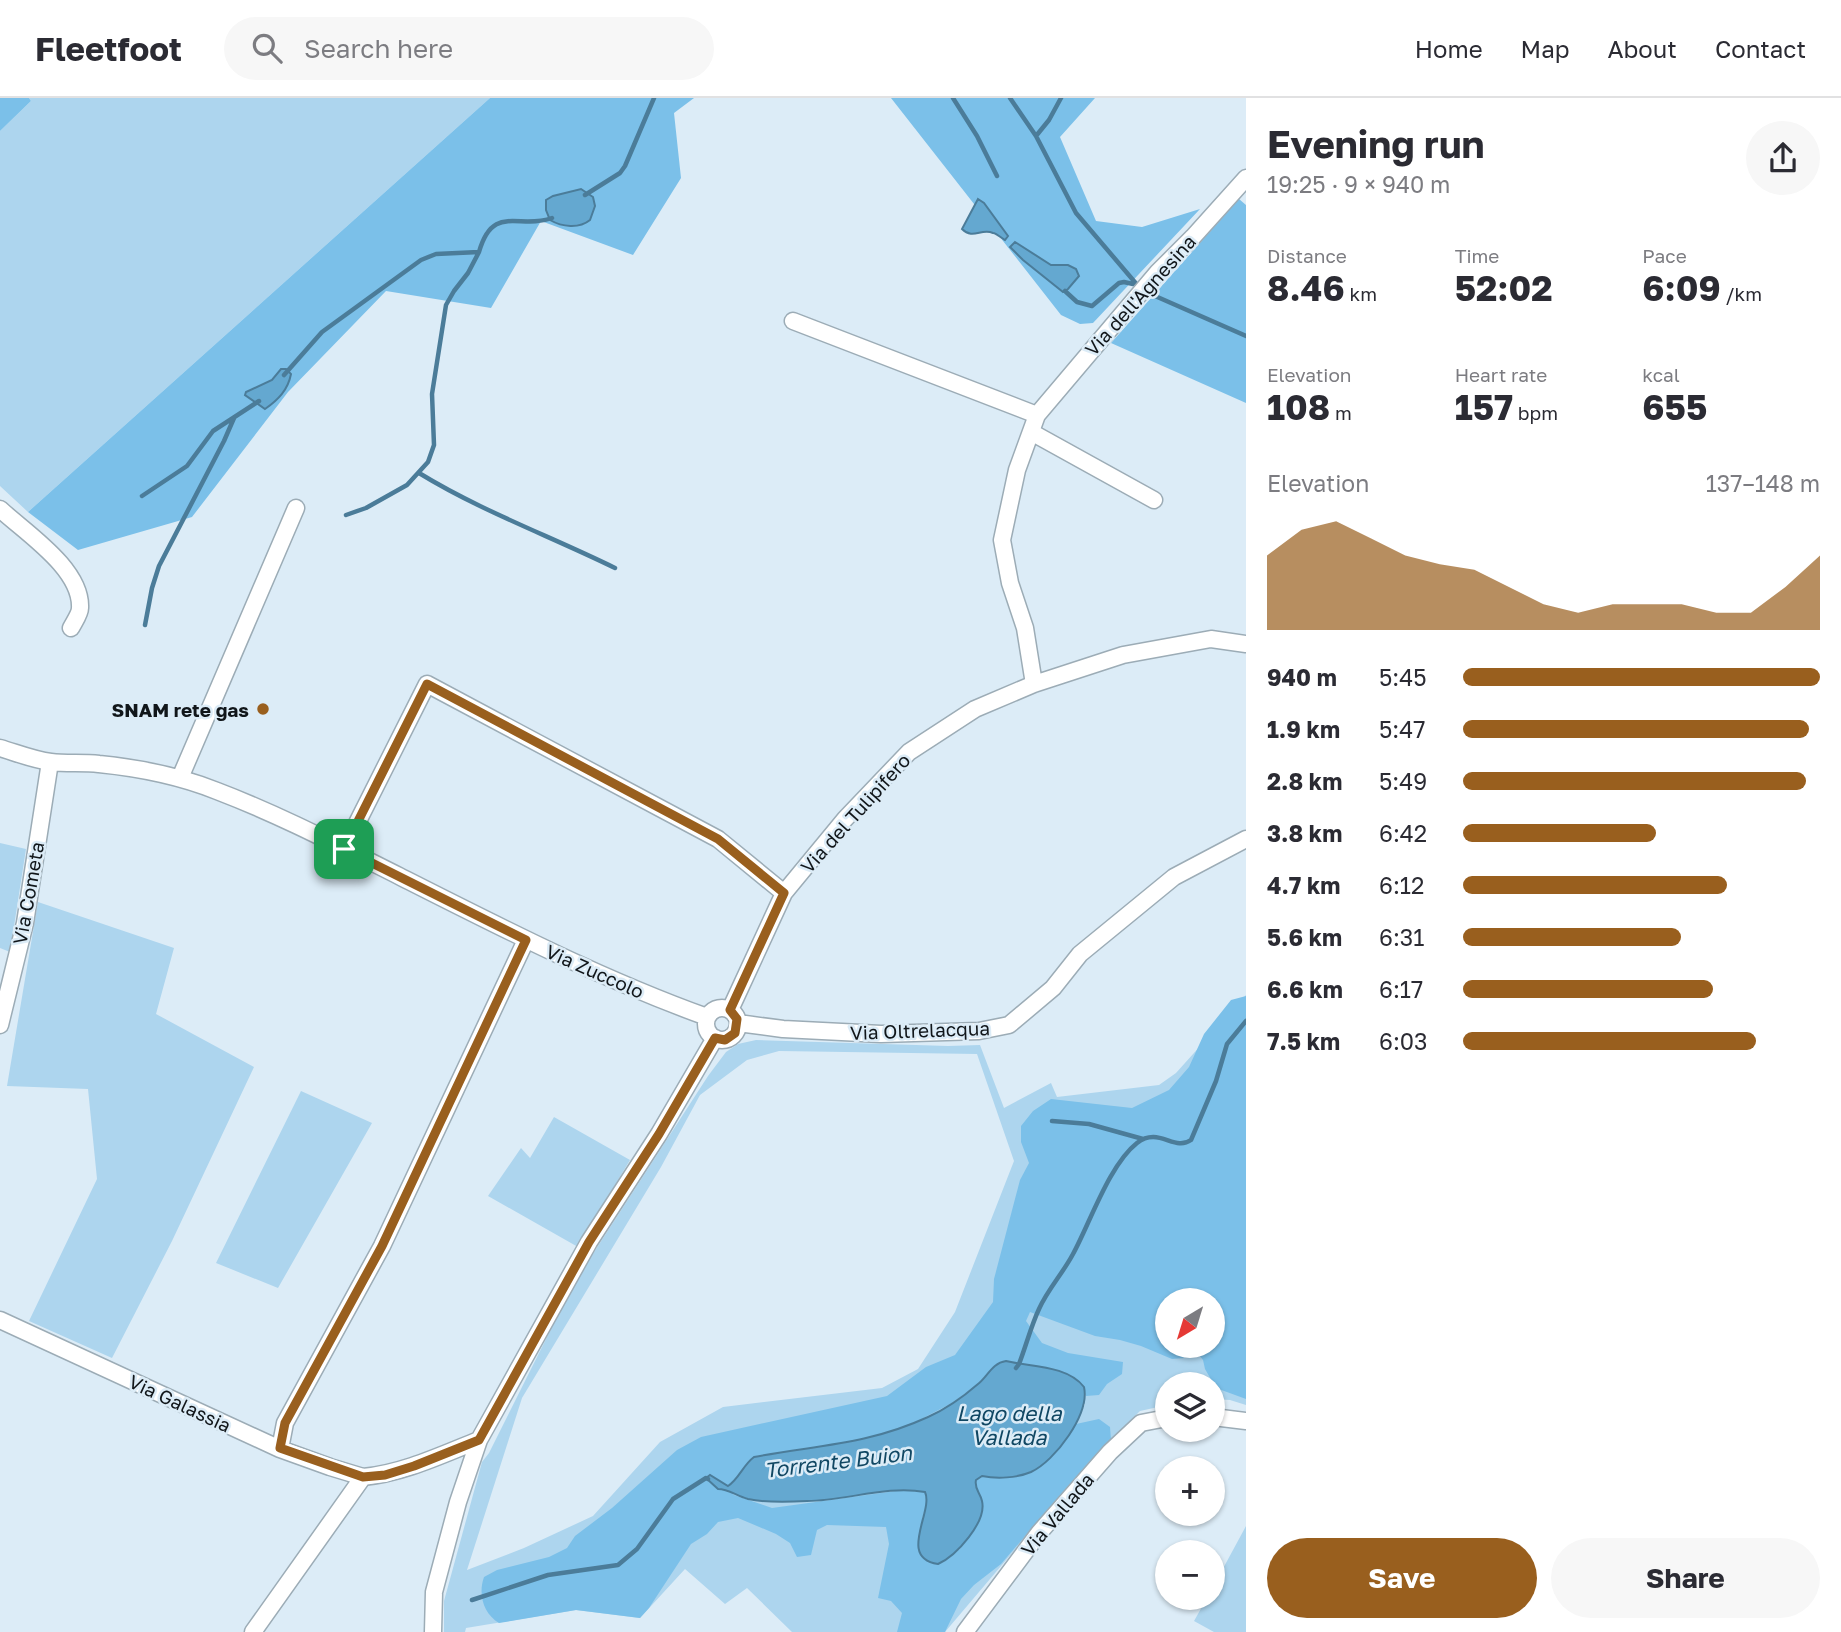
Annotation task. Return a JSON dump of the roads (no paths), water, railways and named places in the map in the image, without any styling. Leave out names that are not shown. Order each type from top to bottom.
[{"type":"street","name":"Via dell'Agnesina","points":[[1034,684],[1025,628],[1010,583],[1002,540],[1017,470],[1037,415],[1149,282],[1246,178]]},
{"type":"street","points":[[793,321],[1037,415]]},
{"type":"street","points":[[1031,432],[1154,500]]},
{"type":"street","points":[[180,778],[296,508]]},
{"type":"street","points":[[0,509],[68,571],[77,589],[80,610],[71,628]]},
{"type":"street","name":"Via del Tulipifero","points":[[734,1016],[784,893],[845,819],[909,752],[975,709],[1034,684],[1135,652],[1211,639],[1246,644]]},
{"type":"street","points":[[344,849],[427,684],[718,839],[784,893]]},
{"type":"street","name":"Via Zuccolo","points":[[0,748],[50,762],[98,764],[180,778],[215,790],[266,811],[526,940],[658,999],[707,1017]]},
{"type":"street","name":"Via Cometa","points":[[0,1023],[25,923],[50,762]]},
{"type":"street","name":"Via Oltrelacqua","points":[[734,1016],[783,1030],[881,1034],[979,1031],[1009,1025],[1053,988],[1080,954],[1174,877],[1246,839]]},
{"type":"street","points":[[280,1448],[285,1423],[382,1246],[526,940]]},
{"type":"street","points":[[718,1008],[734,1016],[737,1029],[725,1040],[715,1038],[706,1028],[707,1017],[718,1008]]},
{"type":"street","points":[[433,1632],[435,1592],[458,1502],[479,1440],[589,1242],[659,1134],[715,1038]]},
{"type":"street","name":"Via Galassia","points":[[0,1320],[280,1448],[363,1477]]},
{"type":"street","points":[[1225,1418],[1246,1421]]},
{"type":"street","name":"Via Vallada","points":[[965,1632],[1039,1533],[1110,1452],[1141,1423],[1155,1420]]},
{"type":"street","points":[[253,1632],[363,1477],[385,1475],[414,1466],[479,1440]]},
{"type":"water","points":[[581,189],[593,197],[595,206],[590,220],[581,225],[570,226],[550,220],[546,200]]},
{"type":"water","points":[[978,199],[984,203],[1008,236],[1005,240],[994,233],[970,234],[962,229]]},
{"type":"water","points":[[1015,242],[1051,265],[1068,265],[1076,269],[1079,276],[1063,292],[1010,247]]},
{"type":"water","points":[[281,369],[286,369],[291,374],[288,385],[265,409],[245,395],[246,392],[272,380]]},
{"type":"water","name":"Lago della Vallada","points":[[1006,1361],[1068,1374],[1084,1387],[1082,1410],[1069,1436],[1060,1447],[1031,1472],[1000,1478],[982,1476],[976,1480],[976,1488],[982,1501],[980,1519],[961,1546],[938,1564],[926,1560],[920,1553],[918,1544],[925,1510],[925,1492],[896,1490],[822,1500],[770,1502],[748,1499],[718,1489],[706,1478],[710,1475],[728,1486],[754,1457],[863,1439],[906,1426],[935,1414],[954,1402],[978,1384],[994,1367]]},
{"type":"waterway","points":[[585,195],[620,173],[625,166],[654,98]]},
{"type":"waterway","points":[[953,98],[977,136],[997,176]]},
{"type":"waterway","points":[[1010,98],[1036,136],[1076,213],[1139,287]]},
{"type":"waterway","points":[[1036,136],[1061,98]]},
{"type":"waterway","points":[[284,375],[322,332],[421,260],[436,254],[479,252],[485,237],[500,223],[552,218]]},
{"type":"waterway","points":[[346,515],[366,508],[407,485],[428,462],[434,445],[432,394],[446,305],[479,252]]},
{"type":"waterway","points":[[1065,291],[1077,302],[1092,306],[1119,283],[1133,284]]},
{"type":"waterway","points":[[1146,292],[1246,336]]},
{"type":"waterway","points":[[142,496],[187,466],[213,431],[259,401]]},
{"type":"waterway","points":[[145,625],[159,566],[234,418]]},
{"type":"waterway","points":[[419,473],[491,511],[615,568]]},
{"type":"waterway","name":"Torrente Buion","points":[[1016,1368],[1043,1302],[1073,1254],[1118,1165],[1127,1153],[1145,1138],[1178,1143],[1191,1140],[1216,1081],[1227,1044],[1246,1021]]},
{"type":"waterway","points":[[1052,1121],[1089,1124],[1143,1139]]},
{"type":"waterway","name":"Torrente Buion","points":[[472,1600],[548,1575],[618,1565],[637,1549],[673,1499],[708,1479]]},
{"type":"place","name":"SNAM rete gas","points":[[263,709]]}]
